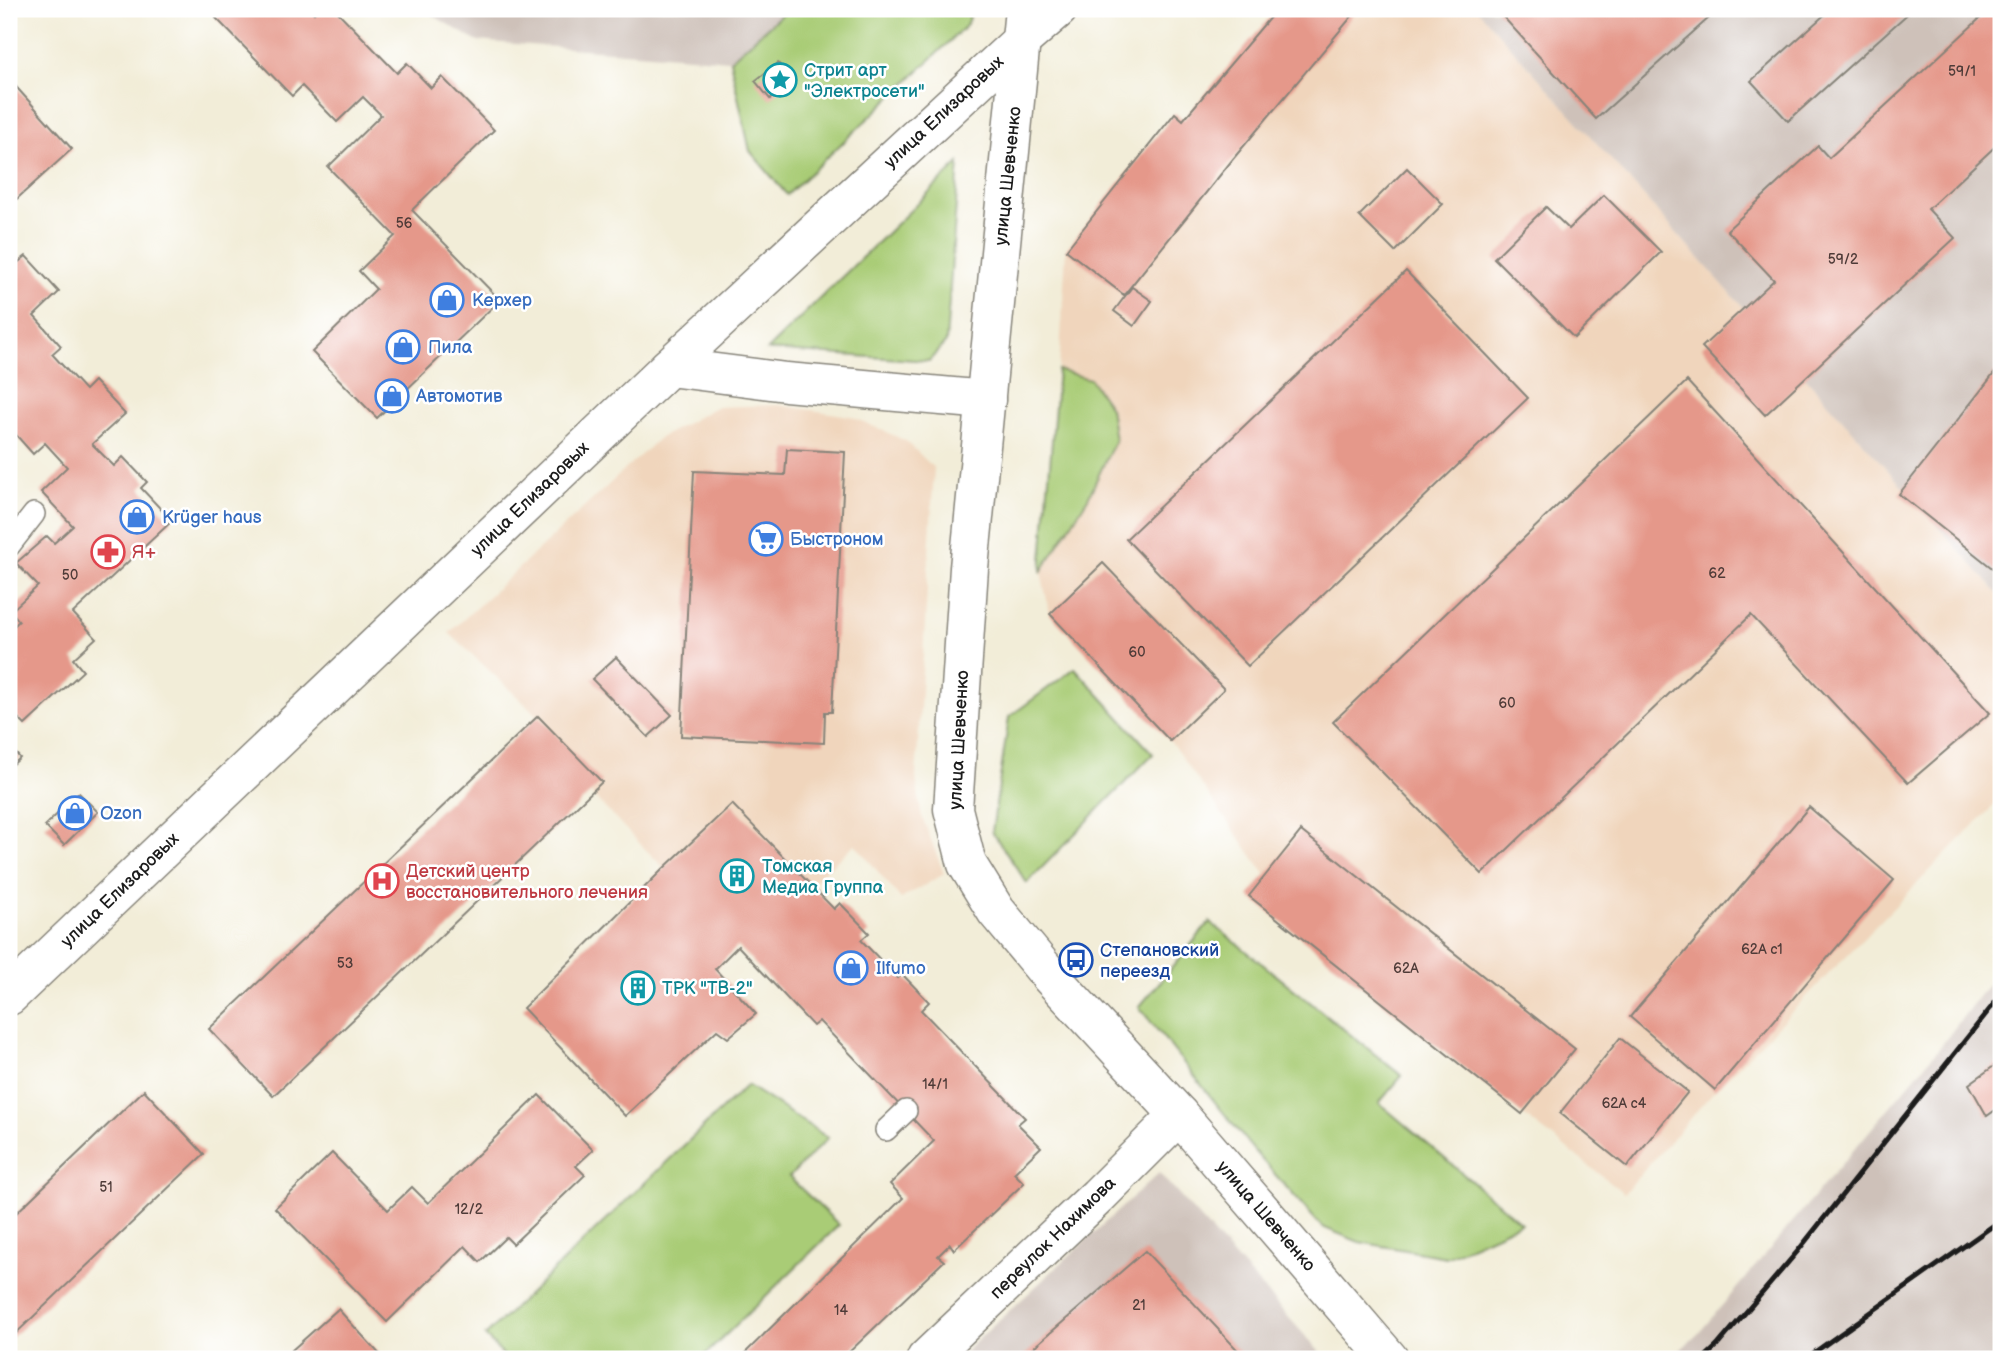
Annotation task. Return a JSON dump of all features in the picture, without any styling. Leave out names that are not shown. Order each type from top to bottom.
[{"type":"street","name":"улица Елизаровых","points":[[10,994],[669,367],[1023,25],[1058,9]]},
{"type":"street","name":"улица Шевченко","points":[[1023,25],[969,568],[953,809],[961,842],[967,863],[996,911],[1050,976],[1179,1115],[1389,1359]]},
{"type":"street","points":[[669,367],[786,382],[986,400]]},
{"type":"street","name":"переулок Нахимова","points":[[926,1359],[1179,1115]]},
{"type":"lane","points":[[9,546],[34,514]]},
{"type":"lane","points":[[886,1130],[906,1111]]},
{"type":"shaded area","points":[[422,9],[788,9],[730,60],[476,41]]},
{"type":"shaded area","points":[[1277,9],[1477,9],[2001,597],[2001,798],[1715,1090],[1624,1193],[1249,896],[1266,875],[1170,741],[1050,614],[1041,572],[1066,250],[1175,113],[1184,119]]},
{"type":"shaded area","points":[[1477,9],[2001,9],[2001,597]]},
{"type":"shaded area","points":[[779,405],[850,416],[906,441],[934,468],[916,777],[921,814],[944,874],[901,899],[855,844],[773,919],[780,927],[747,957],[590,793],[601,782],[538,716],[449,633],[658,439],[716,407]]},
{"type":"shaded area","points":[[2001,967],[2001,1359],[1670,1359],[1698,1334],[1937,1051]]},
{"type":"shaded area","points":[[1159,1173],[1326,1359],[957,1359]]},
{"type":"green space","points":[[788,9],[972,9],[966,26],[787,195],[750,151],[730,60]]},
{"type":"green space","points":[[959,163],[946,342],[929,361],[767,350]]},
{"type":"green space","points":[[1058,370],[1090,379],[1110,408],[1115,440],[1088,498],[1041,572]]},
{"type":"green space","points":[[1075,668],[1153,754],[1027,883],[992,832],[1009,717]]},
{"type":"green space","points":[[1210,922],[1402,1076],[1379,1103],[1521,1223],[1446,1257],[1359,1242],[1322,1227],[1255,1152],[1139,1007]]},
{"type":"green space","points":[[747,1085],[828,1138],[789,1177],[839,1225],[701,1359],[507,1359],[485,1336]]},
{"type":"building","points":[[226,9],[310,9],[314,13],[318,9],[335,9],[397,73],[407,63],[431,88],[442,77],[494,130],[412,210],[500,300],[377,418],[312,352],[376,289],[359,271],[395,236],[328,167],[381,115],[363,97],[337,122],[302,86],[292,96],[216,18]]},
{"type":"building","points":[[1277,9],[1358,9],[1124,295],[1066,250],[1175,113],[1183,120]]},
{"type":"building","points":[[1496,9],[1719,9],[1596,119]]},
{"type":"building","points":[[1831,9],[1913,9],[1788,121],[1751,81]]},
{"type":"building","points":[[1990,9],[2001,9],[2001,141],[1928,209],[1955,238],[1765,415],[1702,347],[1774,280],[1727,230],[1818,146],[1829,158]]},
{"type":"building","points":[[778,63],[793,80],[770,99],[755,81]]},
{"type":"building","points":[[9,79],[72,149],[9,206]]},
{"type":"building","points":[[1407,168],[1443,204],[1395,252],[1359,216]]},
{"type":"building","points":[[1604,195],[1661,252],[1574,338],[1494,258],[1546,207],[1569,229]]},
{"type":"building","points":[[9,256],[16,264],[26,256],[59,292],[34,316],[61,346],[52,354],[85,390],[94,381],[125,414],[92,444],[114,466],[123,457],[147,482],[141,488],[172,521],[73,613],[96,638],[73,659],[83,671],[25,725],[17,717],[9,725],[9,631],[19,621],[11,611],[38,586],[16,563],[47,536],[54,543],[73,526],[41,492],[67,467],[45,443],[33,454],[9,427]]},
{"type":"building","points":[[1406,271],[1528,398],[1248,666],[1126,539]]},
{"type":"building","points":[[1132,287],[1152,301],[1134,326],[1114,311]]},
{"type":"building","points":[[2001,365],[2001,575],[1899,494]]},
{"type":"building","points":[[1687,381],[1990,713],[1908,783],[1751,615],[1482,874],[1333,722]]},
{"type":"building","name":"Быстроном","points":[[787,449],[845,452],[832,712],[825,712],[824,743],[681,736],[694,471],[785,475]]},
{"type":"building","points":[[1103,563],[1224,689],[1170,741],[1050,614]]},
{"type":"building","points":[[616,657],[672,715],[648,737],[592,679]]},
{"type":"building","points":[[538,716],[602,782],[273,1096],[209,1029]]},
{"type":"building","points":[[9,746],[20,758],[9,768]]},
{"type":"building","points":[[79,793],[98,812],[64,845],[45,826]]},
{"type":"building","points":[[732,804],[834,909],[840,903],[869,933],[861,940],[898,978],[902,974],[929,1002],[921,1010],[1025,1118],[1018,1124],[1041,1147],[1014,1173],[1024,1183],[954,1250],[950,1244],[938,1256],[944,1261],[842,1359],[739,1359],[903,1198],[890,1184],[934,1141],[819,1021],[813,1026],[738,946],[715,969],[756,1014],[728,1038],[717,1030],[625,1116],[523,1008]]},
{"type":"building","points":[[1809,807],[1894,880],[1715,1090],[1630,1017]]},
{"type":"building","points":[[1301,831],[1575,1049],[1522,1114],[1249,896]]},
{"type":"building","points":[[1620,1038],[1688,1092],[1627,1167],[1560,1113]]},
{"type":"building","points":[[2001,1061],[2001,1106],[1987,1116],[1969,1084]]},
{"type":"building","points":[[144,1090],[204,1154],[9,1340],[9,1220]]},
{"type":"building","points":[[539,1095],[593,1150],[576,1166],[585,1175],[513,1244],[506,1237],[480,1262],[465,1246],[387,1322],[275,1208],[332,1153],[388,1210],[412,1187],[428,1203]]},
{"type":"building","points":[[1145,1251],[1246,1359],[1020,1359]]},
{"type":"building","points":[[338,1309],[384,1359],[282,1359]]},
{"type":"railway","points":[[1703,1359],[1797,1252],[2001,995]]},
{"type":"railway","points":[[1805,1359],[2001,1220]]},
{"type":"place","name":"Стрит арт \"Электросети\"","points":[[780,80]]},
{"type":"place","name":"Керхер","points":[[447,300]]},
{"type":"place","name":"Пила","points":[[403,347]]},
{"type":"place","name":"Автомотив","points":[[392,396]]},
{"type":"place","name":"Krüger haus","points":[[137,517]]},
{"type":"place","name":"Быстроном","points":[[766,539]]},
{"type":"place","name":"Я+","points":[[108,552]]},
{"type":"place","name":"Ozon","points":[[75,813]]},
{"type":"place","name":"Томская Медиа Группа","points":[[737,876]]},
{"type":"place","name":"Детский центр восстановительного лечения","points":[[382,881]]},
{"type":"place","name":"Степановский переезд","points":[[1076,960]]},
{"type":"place","name":"Ilfumo","points":[[851,968]]},
{"type":"place","name":"ТРК \"ТВ-2\"","points":[[638,988]]}]
